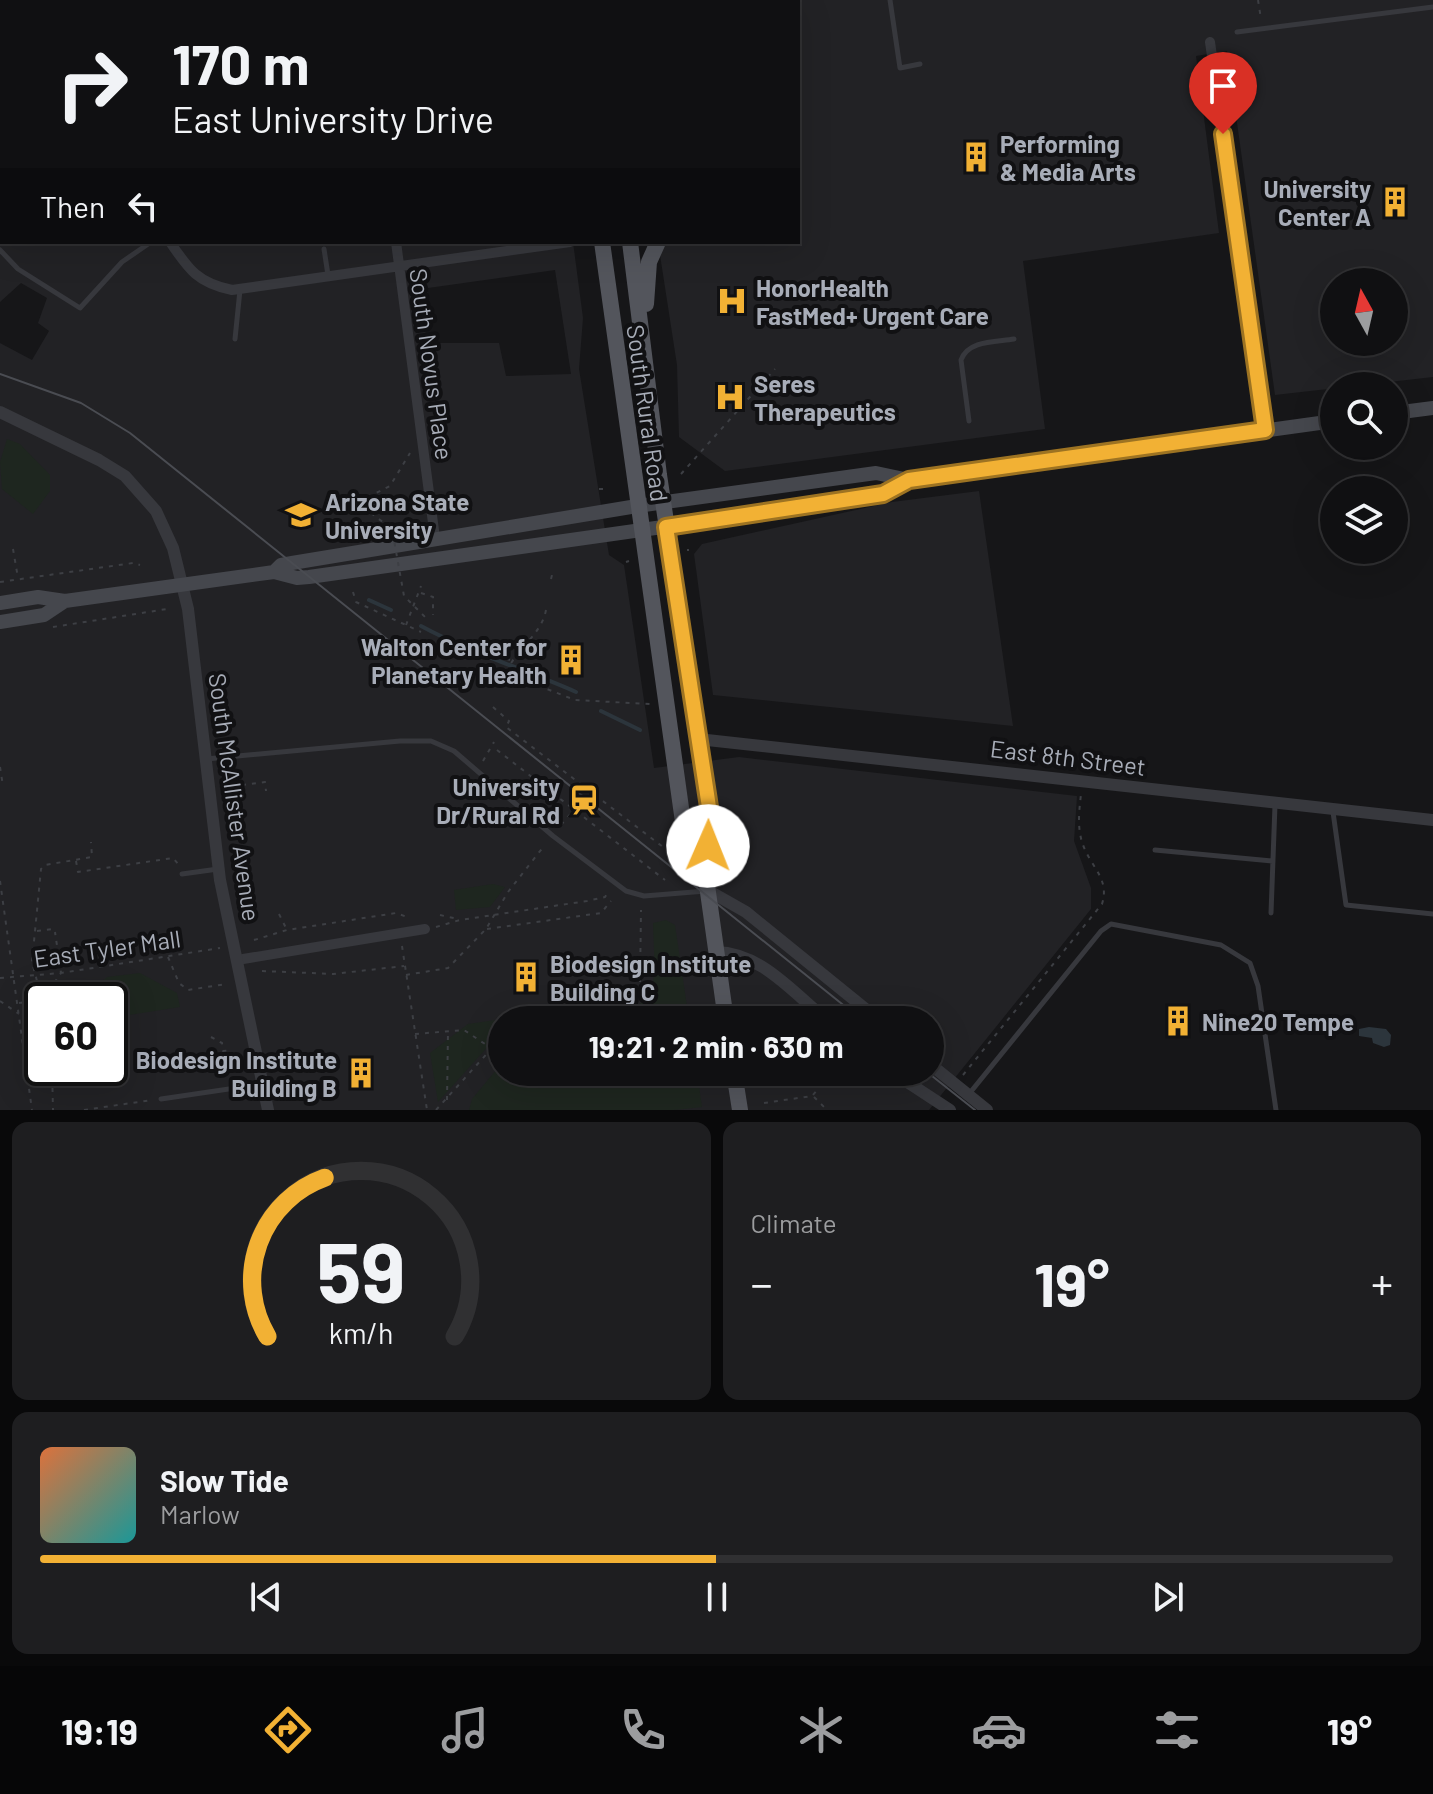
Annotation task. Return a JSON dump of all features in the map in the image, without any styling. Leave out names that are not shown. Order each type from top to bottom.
[{"type":"main road","name":"South Rural Road","points":[[602,244],[683,822],[705,871],[724,1006]]},
{"type":"main road","name":"South Rural Road","points":[[630,244],[666,527],[711,820],[705,871]]},
{"type":"main road","points":[[643,341],[649,262],[657,244]]},
{"type":"main road","points":[[1408,411],[1433,408]]},
{"type":"main road","points":[[274,572],[281,565],[637,506],[876,473],[909,480],[1320,423]]},
{"type":"main road","points":[[0,603],[38,597],[65,601],[274,572],[297,578],[883,494],[909,480]]},
{"type":"main road","points":[[0,622],[44,615],[65,601]]},
{"type":"main road","points":[[736,1086],[740,1110]]},
{"type":"street","points":[[1210,42],[1265,430]]},
{"type":"street","points":[[171,244],[186,266],[207,285],[240,289],[556,244]]},
{"type":"street","name":"South Novus Place","points":[[396,244],[435,538]]},
{"type":"street","name":"South McAllister Avenue","points":[[0,412],[99,460],[132,483],[161,520],[183,584],[219,868],[268,1110]]},
{"type":"street","name":"East 8th Street","points":[[698,739],[1433,820]]},
{"type":"street","points":[[709,891],[746,912],[862,1006]]},
{"type":"street","points":[[237,960],[425,929]]},
{"type":"street","points":[[716,952],[756,961],[810,1006]]},
{"type":"street","points":[[944,1075],[987,1110]]},
{"type":"street","points":[[913,1086],[950,1110]]},
{"type":"lane","points":[[890,0],[900,68],[920,64]]},
{"type":"lane","points":[[1237,32],[1433,7]]},
{"type":"lane","points":[[0,250],[18,269],[80,308],[122,262],[148,244]]},
{"type":"lane","points":[[324,249],[328,276]]},
{"type":"lane","points":[[235,339],[240,289]]},
{"type":"lane","points":[[969,421],[961,360],[963,352],[972,346],[1014,339]]},
{"type":"lane","points":[[205,759],[400,741],[443,745],[477,769],[614,885],[644,896],[709,891]]},
{"type":"lane","points":[[1271,913],[1275,804]]},
{"type":"lane","points":[[1333,811],[1346,905],[1433,914]]},
{"type":"lane","points":[[683,822],[711,820]]},
{"type":"lane","points":[[1155,850],[1273,861]]},
{"type":"lane","points":[[182,874],[219,868]]},
{"type":"lane","points":[[968,1095],[1101,931],[1111,924],[1221,945],[1250,963],[1258,986],[1276,1110]]},
{"type":"lane","points":[[161,1099],[264,1084]]},
{"type":"path","points":[[1258,0],[1262,28]]},
{"type":"path","points":[[681,474],[775,369]]},
{"type":"path","points":[[362,506],[374,494],[390,486],[407,453],[414,452]]},
{"type":"path","points":[[355,501],[392,529],[404,596],[425,617]]},
{"type":"path","points":[[13,549],[18,580]]},
{"type":"path","points":[[0,582],[133,563],[140,565]]},
{"type":"path","points":[[551,579],[553,571]]},
{"type":"path","points":[[406,625],[421,586]]},
{"type":"path","points":[[353,592],[356,602],[421,632]]},
{"type":"path","points":[[419,592],[433,597],[433,615]]},
{"type":"path","points":[[46,628],[167,609]]},
{"type":"path","points":[[546,610],[543,626],[511,660],[506,673],[575,700],[650,704]]},
{"type":"path","points":[[471,643],[485,652],[511,660]]},
{"type":"path","points":[[493,707],[509,721],[506,727],[663,847]]},
{"type":"path","points":[[483,761],[494,742]]},
{"type":"path","points":[[497,750],[665,880]]},
{"type":"path","points":[[0,767],[3,786]]},
{"type":"path","points":[[242,785],[265,782],[266,791]]},
{"type":"path","points":[[955,1084],[1102,904],[1105,886],[1080,835],[1081,793]]},
{"type":"path","points":[[561,825],[573,811]]},
{"type":"path","points":[[37,982],[32,962],[41,869],[45,865],[92,857],[91,842]]},
{"type":"path","points":[[406,975],[448,968],[486,929],[544,846]]},
{"type":"path","points":[[76,860],[78,872],[173,858],[182,874]]},
{"type":"path","points":[[0,881],[32,1110]]},
{"type":"path","points":[[425,929],[460,920],[605,897],[614,885]]},
{"type":"path","points":[[486,929],[601,913],[611,901]]},
{"type":"path","points":[[573,1006],[627,997],[635,992],[640,982],[641,910]]},
{"type":"path","points":[[254,940],[287,930],[396,913],[410,918]]},
{"type":"path","points":[[396,913],[398,924]]},
{"type":"path","points":[[279,914],[287,930]]},
{"type":"path","points":[[440,915],[460,920]]},
{"type":"path","points":[[36,931],[54,930],[61,973],[55,982]]},
{"type":"path","name":"East Tyler Mall","points":[[0,978],[61,973],[217,946]]},
{"type":"path","points":[[402,946],[427,1110]]},
{"type":"path","points":[[168,956],[179,983],[188,990],[226,984]]},
{"type":"path","points":[[262,971],[333,974],[405,966]]},
{"type":"path","points":[[0,1001],[20,1014]]},
{"type":"path","points":[[18,1004],[24,1003]]},
{"type":"path","points":[[447,1101],[448,1029]]},
{"type":"path","points":[[415,1034],[464,1030],[488,1046]]},
{"type":"path","points":[[211,1037],[222,1043],[223,1051],[232,1050]]},
{"type":"path","points":[[436,1110],[488,1054]]},
{"type":"path","points":[[52,1086],[53,1110]]},
{"type":"path","points":[[764,1103],[812,1096],[821,1086]]},
{"type":"path","points":[[812,1096],[827,1110]]},
{"type":"path","points":[[84,1110],[161,1099]]},
{"type":"shaded area","name":"Arizona State University","points":[[800,0],[1433,0],[1433,377],[1408,380],[1408,372],[1320,372],[1320,390],[1275,395],[1227,51],[1196,56],[1219,233],[1023,261],[1045,429],[725,471],[679,437],[677,365],[658,244],[800,244]]},
{"type":"shaded area","name":"Arizona State University","points":[[0,244],[573,244],[583,318],[579,369],[609,555],[624,565],[654,768],[739,757],[1077,796],[1074,841],[1091,888],[1091,909],[929,1110],[0,1110],[0,343],[32,360],[49,331],[38,323],[47,298],[21,283],[0,302]],"holes":[[[555,270],[571,374],[506,376],[499,343],[427,343],[420,294],[428,293],[428,288]]]},
{"type":"shaded area","points":[[7,439],[20,444],[50,475],[50,491],[33,514],[2,489],[0,462]]},
{"type":"shaded area","points":[[979,491],[1013,726],[713,695],[694,554],[702,544],[892,502]]},
{"type":"shaded area","points":[[493,884],[505,887],[490,907],[456,910],[454,890]]},
{"type":"shaded area","points":[[666,920],[675,925],[687,1006],[635,1006],[650,993],[653,981],[653,923]]},
{"type":"shaded area","points":[[140,973],[177,993],[180,1007],[128,1015],[128,982],[102,982],[107,977]]},
{"type":"shaded area","points":[[488,1021],[488,1047],[438,1102],[430,1053],[468,1024]]},
{"type":"shaded area","points":[[1359,1029],[1386,1029],[1391,1035],[1390,1045],[1384,1047],[1373,1043],[1372,1038],[1359,1036]]},
{"type":"shaded area","points":[[488,1080],[488,1086],[699,1086],[702,1107],[674,1110],[469,1110],[472,1099]]},
{"type":"waterway","points":[[369,600],[391,610]]},
{"type":"waterway","points":[[421,626],[576,692]]},
{"type":"waterway","points":[[601,711],[640,730]]},
{"type":"tram line","points":[[0,374],[81,403],[130,433],[845,1006]]},
{"type":"tram line","points":[[944,1085],[975,1110]]},
{"type":"place","name":"Performing & Media Arts","points":[[976,157]]},
{"type":"place","name":"University Center A","points":[[1395,202]]},
{"type":"place","name":"HonorHealth FastMed+ Urgent Care","points":[[732,301]]},
{"type":"place","name":"Seres Therapeutics","points":[[730,397]]},
{"type":"place","name":"Arizona State University","points":[[301,515]]},
{"type":"place","name":"Walton Center for Planetary Health","points":[[571,660]]},
{"type":"place","name":"University Dr/Rural Rd","points":[[584,800]]},
{"type":"place","name":"Biodesign Institute Building C","points":[[526,977]]},
{"type":"place","name":"Nine20 Tempe","points":[[1178,1021]]},
{"type":"place","name":"Biodesign Institute Building B","points":[[361,1073]]},
{"type":"route","points":[[708,846],[711,820],[666,527],[883,494],[909,480],[1265,430],[1223,134]]}]
